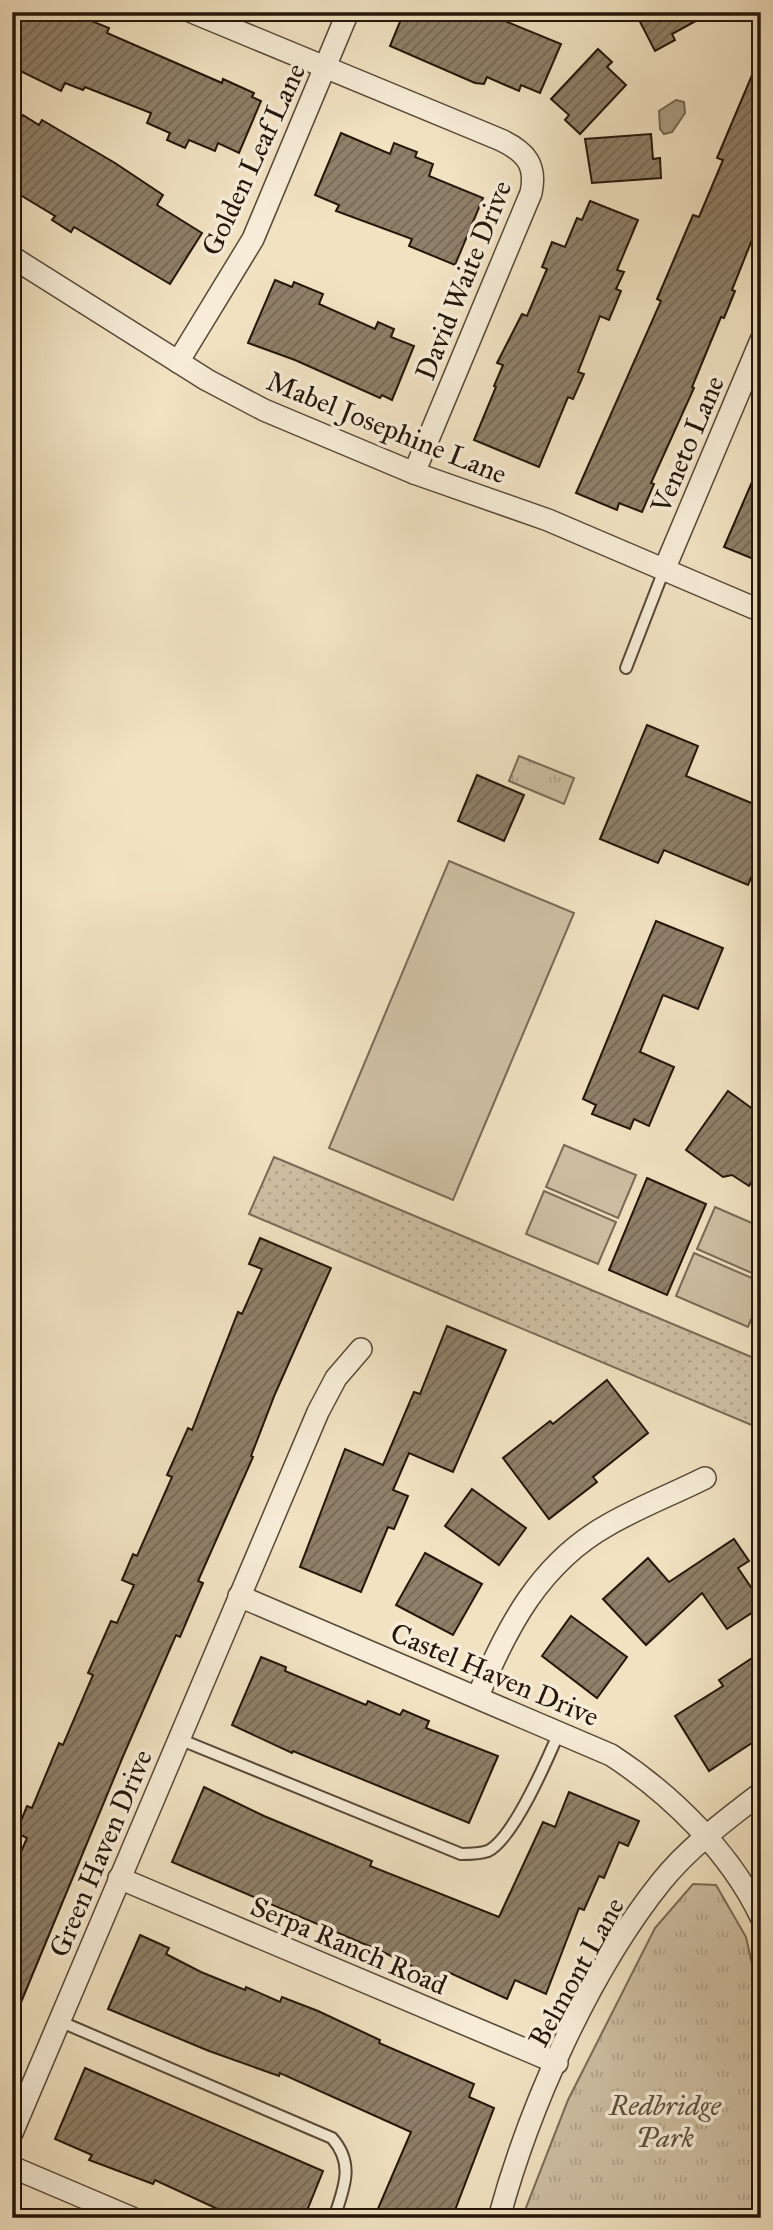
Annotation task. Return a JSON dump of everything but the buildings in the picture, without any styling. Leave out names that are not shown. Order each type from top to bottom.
[{"type":"street","name":"David Waite Drive","points":[[192,12],[519,148],[533,170],[531,193],[414,472]]},
{"type":"street","name":"Golden Leaf Lane","points":[[178,362],[253,239],[348,12]]},
{"type":"street","name":"Mabel Josephine Lane","points":[[12,257],[178,362],[264,410],[414,472],[548,520],[761,611]]},
{"type":"street","name":"Veneto Lane","points":[[664,570],[761,340]]},
{"type":"street","name":"Green Haven Drive","points":[[12,2133],[318,1412],[336,1378],[361,1349]]},
{"type":"street","points":[[478,1696],[516,1614],[538,1583],[566,1555],[607,1525],[705,1478]]},
{"type":"street","name":"Castel Haven Drive","points":[[239,1596],[560,1730],[631,1768],[707,1838],[727,1862],[761,1917]]},
{"type":"street","name":"Belmont Lane","points":[[499,2218],[523,2141],[557,2063],[587,1998],[621,1939],[662,1880],[761,1793]]},
{"type":"street","name":"Serpa Ranch Road","points":[[119,1878],[557,2063]]},
{"type":"street","points":[[12,2167],[132,2218]]},
{"type":"lane","points":[[626,667],[664,570]]},
{"type":"lane","points":[[179,1739],[461,1854],[487,1851],[503,1837],[542,1773],[560,1730]]},
{"type":"lane","points":[[59,2021],[332,2138],[340,2148],[347,2169],[346,2182],[334,2218]]},
{"type":"green space","points":[[519,756],[574,778],[564,804],[509,781]]},
{"type":"green space","points":[[449,861],[574,913],[453,1200],[329,1148]]},
{"type":"green space","points":[[564,1145],[636,1175],[618,1218],[546,1187]]},
{"type":"green space","points":[[274,1157],[761,1361],[761,1429],[249,1214]]},
{"type":"green space","points":[[544,1191],[616,1222],[598,1264],[526,1234]]},
{"type":"green space","points":[[715,1207],[761,1227],[761,1277],[697,1249]]},
{"type":"green space","points":[[694,1253],[761,1282],[761,1297],[748,1327],[676,1296]]},
{"type":"green space","name":"Redbridge Park","points":[[693,1884],[716,1885],[746,1937],[754,1973],[761,2075],[761,2218],[522,2218],[568,2100],[655,1928]]},
{"type":"shaded area","points":[[676,100],[684,102],[685,113],[672,132],[664,134],[660,129],[659,111]]}]
